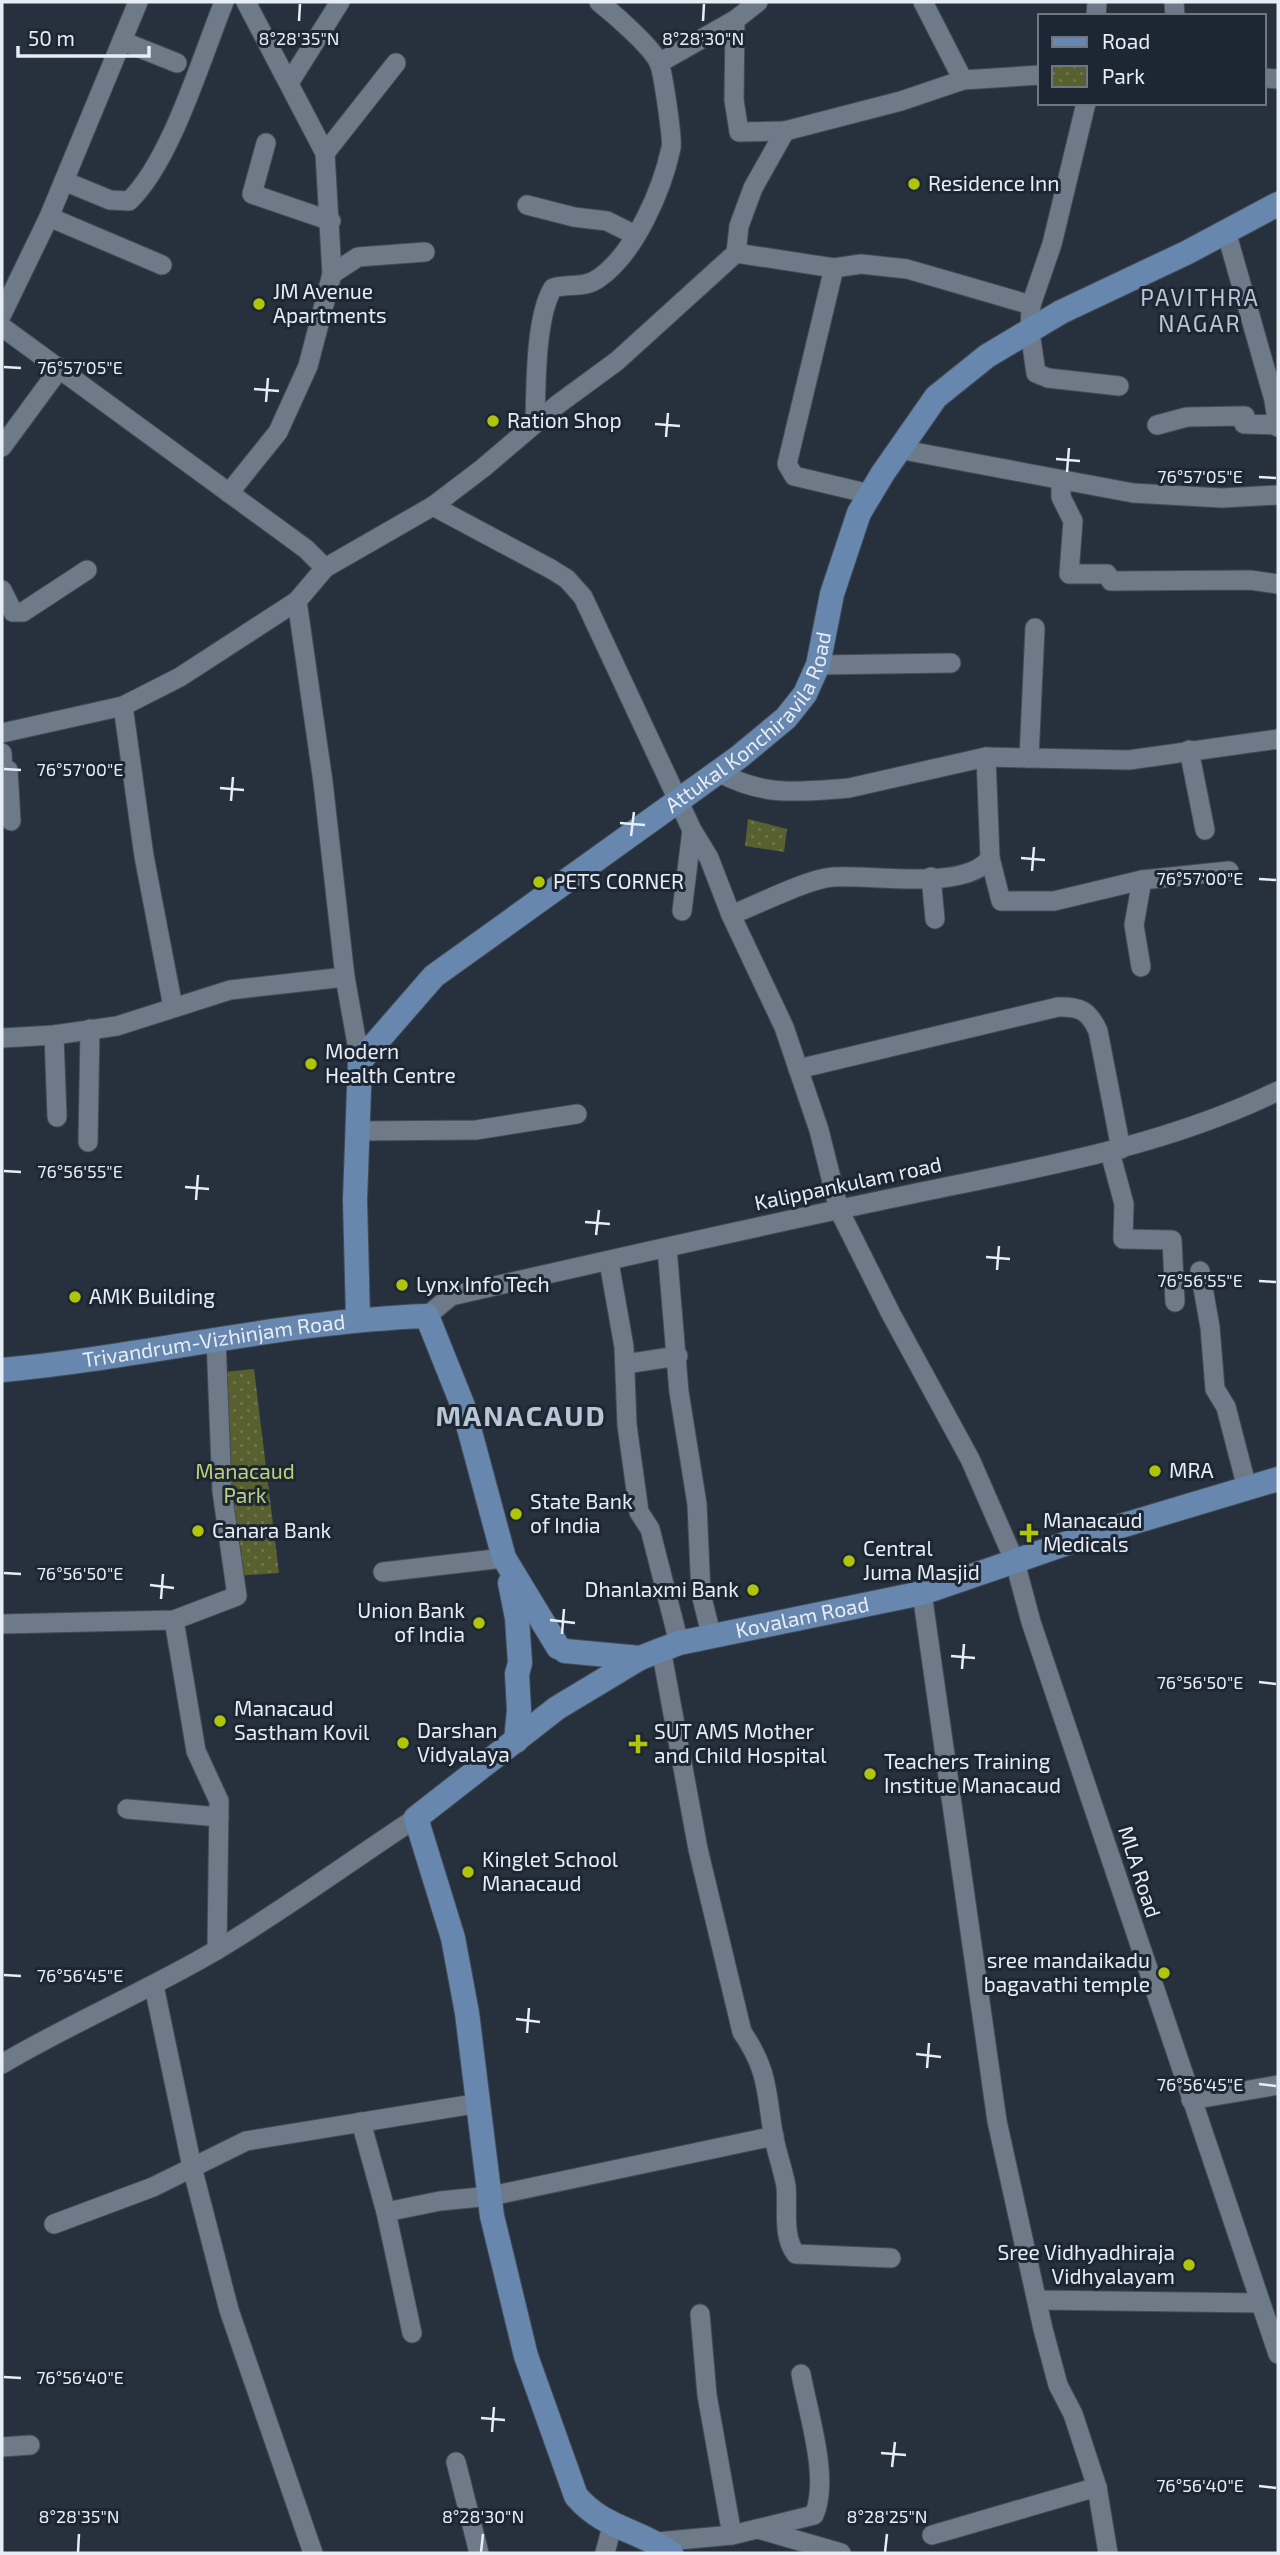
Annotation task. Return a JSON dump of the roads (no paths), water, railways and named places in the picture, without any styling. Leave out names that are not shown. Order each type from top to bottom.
[{"type":"main road","name":"Attukal Konchiravila Road","points":[[360,1061],[434,976],[680,800],[786,718],[804,694],[818,665],[842,559],[870,494],[898,449],[936,397],[987,356],[1061,312],[1278,204]]},
{"type":"main road","points":[[358,1318],[357,1131],[360,1061]]},
{"type":"main road","points":[[427,1316],[463,1406],[504,1558],[517,1618],[519,1710],[516,1741]]},
{"type":"main road","name":"Trivandrum-Vizhinjam Road","points":[[2,1370],[66,1364],[358,1318],[427,1316]]},
{"type":"main road","name":"Kovalam Road","points":[[561,1649],[660,1650],[922,1594],[1094,1534],[1278,1479]]},
{"type":"main road","points":[[504,1558],[561,1649],[572,1657],[580,1674],[579,1684],[564,1704],[533,1706],[519,1674]]},
{"type":"main road","points":[[519,1674],[536,1648],[561,1649]]},
{"type":"main road","points":[[660,1650],[564,1704],[416,1818],[453,1938],[480,2103],[492,2216],[526,2356],[576,2496],[589,2512],[612,2526],[664,2548]]},
{"type":"street","points":[[2,314],[49,217],[138,2]]},
{"type":"street","points":[[64,181],[110,200],[129,201],[144,187],[164,152],[224,2]]},
{"type":"street","points":[[229,493],[278,432],[308,366],[332,274],[326,153],[246,2]]},
{"type":"street","points":[[289,83],[340,2]]},
{"type":"street","points":[[535,423],[537,372],[546,300],[553,288],[580,287],[599,278],[624,253],[654,201],[672,145],[659,63],[621,20],[599,2]]},
{"type":"street","points":[[659,63],[735,20],[758,2]]},
{"type":"street","points":[[923,2],[963,80]]},
{"type":"street","points":[[735,20],[734,100],[739,132],[785,131],[901,101],[963,80],[1038,75]]},
{"type":"street","points":[[122,41],[177,63]]},
{"type":"street","points":[[326,153],[396,63]]},
{"type":"street","points":[[1086,105],[1052,244],[1031,305],[1030,332],[1036,373],[1048,378],[1119,386]]},
{"type":"street","points":[[2,733],[123,706],[180,677],[297,601],[326,568],[433,506],[617,361],[736,253],[739,226],[753,188],[785,131]]},
{"type":"street","points":[[266,143],[252,194],[331,221]]},
{"type":"street","points":[[527,205],[574,217],[607,221],[635,235]]},
{"type":"street","points":[[49,217],[162,265]]},
{"type":"street","points":[[1157,425],[1187,417],[1245,416],[1244,424],[1278,426],[1274,400],[1226,231]]},
{"type":"street","points":[[332,274],[358,257],[425,252]]},
{"type":"street","points":[[736,253],[834,268],[861,264],[907,269],[1031,305]]},
{"type":"street","points":[[834,268],[787,464],[794,476],[870,494]]},
{"type":"street","points":[[4,334],[60,368],[306,549],[326,568]]},
{"type":"street","points":[[2,447],[60,368]]},
{"type":"street","points":[[898,449],[1133,493],[1222,498],[1278,495]]},
{"type":"street","points":[[1061,480],[1061,497],[1073,521],[1069,574],[1107,574],[1111,581],[1250,580],[1278,584]]},
{"type":"street","name":"MLA Road","points":[[433,506],[551,569],[567,579],[583,597],[680,800],[692,831],[709,858],[784,1027],[819,1129],[839,1210],[891,1314],[970,1459],[1015,1562],[1031,1622],[1191,2100],[1268,2313],[1278,2354]]},
{"type":"street","points":[[2,590],[13,612],[23,612],[87,570]]},
{"type":"street","points":[[297,601],[323,782],[345,977],[360,1061]]},
{"type":"street","points":[[1029,758],[1035,628]]},
{"type":"street","points":[[818,665],[951,663]]},
{"type":"street","points":[[123,706],[144,856],[173,1007]]},
{"type":"street","points":[[718,772],[750,787],[783,792],[826,790],[849,788],[986,757],[1129,760],[1278,739]]},
{"type":"street","points":[[1189,750],[1205,830]]},
{"type":"street","points":[[2,753],[3,770],[8,770],[11,821]]},
{"type":"street","points":[[986,757],[990,858],[1001,901],[1054,901],[1142,880],[1229,871]]},
{"type":"street","points":[[682,911],[692,831]]},
{"type":"street","points":[[732,915],[831,877],[931,877],[978,870],[990,858]]},
{"type":"street","points":[[931,877],[936,901],[935,919]]},
{"type":"street","points":[[1141,967],[1134,925],[1142,880]]},
{"type":"street","points":[[2,1038],[54,1035],[117,1026],[230,990],[345,977]]},
{"type":"street","points":[[798,1069],[1058,1007],[1081,1008],[1092,1017],[1098,1031],[1124,1204],[1123,1239],[1172,1240],[1175,1302]]},
{"type":"street","points":[[88,1142],[90,1029]]},
{"type":"street","points":[[54,1035],[57,1117]]},
{"type":"street","name":"Kalippankulam road","points":[[427,1316],[451,1296],[1116,1150],[1240,1109],[1278,1091]]},
{"type":"street","points":[[357,1131],[476,1130],[577,1114]]},
{"type":"street","points":[[667,1248],[679,1392],[697,1504],[701,1594],[712,1638]]},
{"type":"street","points":[[609,1262],[625,1364],[628,1425],[639,1512],[650,1529],[660,1650],[698,1849],[742,2032],[756,2052],[766,2075],[774,2136],[785,2185],[789,2246],[796,2254],[891,2258]]},
{"type":"street","points":[[1200,1271],[1210,1327],[1215,1389],[1226,1407],[1247,1488]]},
{"type":"street","points":[[2,1624],[174,1620],[237,1596],[222,1490],[216,1339]]},
{"type":"street","points":[[625,1364],[678,1356]]},
{"type":"street","points":[[383,1572],[504,1558]]},
{"type":"street","points":[[922,1594],[988,2070],[1021,2239],[1058,2385],[1073,2414],[1097,2487],[1108,2553]]},
{"type":"street","points":[[174,1620],[196,1751],[219,1801],[217,1950]]},
{"type":"street","points":[[127,1809],[219,1817]]},
{"type":"street","points":[[2,2064],[59,2030],[154,1986],[217,1950],[416,1818]]},
{"type":"street","points":[[154,1986],[192,2167],[229,2311],[313,2553]]},
{"type":"street","points":[[1191,2100],[1278,2085]]},
{"type":"street","points":[[54,2224],[153,2187],[246,2141],[480,2103]]},
{"type":"street","points":[[361,2122],[386,2212],[412,2333]]},
{"type":"street","points":[[386,2212],[440,2201],[491,2196],[774,2136]]},
{"type":"street","points":[[1037,2300],[1268,2313]]},
{"type":"street","points":[[700,2314],[707,2395],[732,2535]]},
{"type":"street","points":[[664,2548],[814,2515],[821,2482],[801,2374]]},
{"type":"street","points":[[2,2447],[30,2445]]},
{"type":"street","points":[[456,2462],[479,2553]]},
{"type":"street","points":[[932,2535],[1097,2487]]},
{"type":"street","points":[[605,2553],[612,2526]]},
{"type":"street","points":[[758,2529],[841,2553]]},
{"type":"place","name":"Residence Inn","points":[[914,184]]},
{"type":"place","name":"JM Avenue Apartments","points":[[259,304]]},
{"type":"place","name":"Ration Shop","points":[[493,421]]},
{"type":"place","name":"PETS CORNER","points":[[539,882]]},
{"type":"place","name":"Modern Health Centre","points":[[311,1064]]},
{"type":"place","name":"Lynx Info Tech","points":[[402,1285]]},
{"type":"place","name":"AMK Building","points":[[75,1297]]},
{"type":"place","name":"MRA","points":[[1155,1471]]},
{"type":"place","name":"State Bank of India","points":[[516,1514]]},
{"type":"place","name":"Canara Bank","points":[[198,1531]]},
{"type":"place","name":"Manacaud Medicals","points":[[1029,1533]]},
{"type":"place","name":"Central Juma Masjid","points":[[849,1561]]},
{"type":"place","name":"Dhanlaxmi Bank","points":[[753,1590]]},
{"type":"place","name":"Union Bank of India","points":[[479,1623]]},
{"type":"place","name":"Manacaud Sastham Kovil","points":[[220,1721]]},
{"type":"place","name":"Darshan Vidyalaya","points":[[403,1743]]},
{"type":"place","name":"SUT AMS Mother and Child Hospital","points":[[638,1744]]},
{"type":"place","name":"Teachers Training Institue Manacaud","points":[[870,1774]]},
{"type":"place","name":"Kinglet School Manacaud","points":[[468,1872]]},
{"type":"place","name":"sree mandaikadu bagavathi temple","points":[[1164,1973]]},
{"type":"place","name":"Sree Vidhyadhiraja Vidhyalayam","points":[[1189,2265]]},
{"type":"district","name":"PAVITHRA NAGAR","points":[[1200,311]]},
{"type":"district","name":"MANACAUD","points":[[521,1416]]},
{"type":"park label","name":"Manacaud Park","points":[[245,1484]]}]
